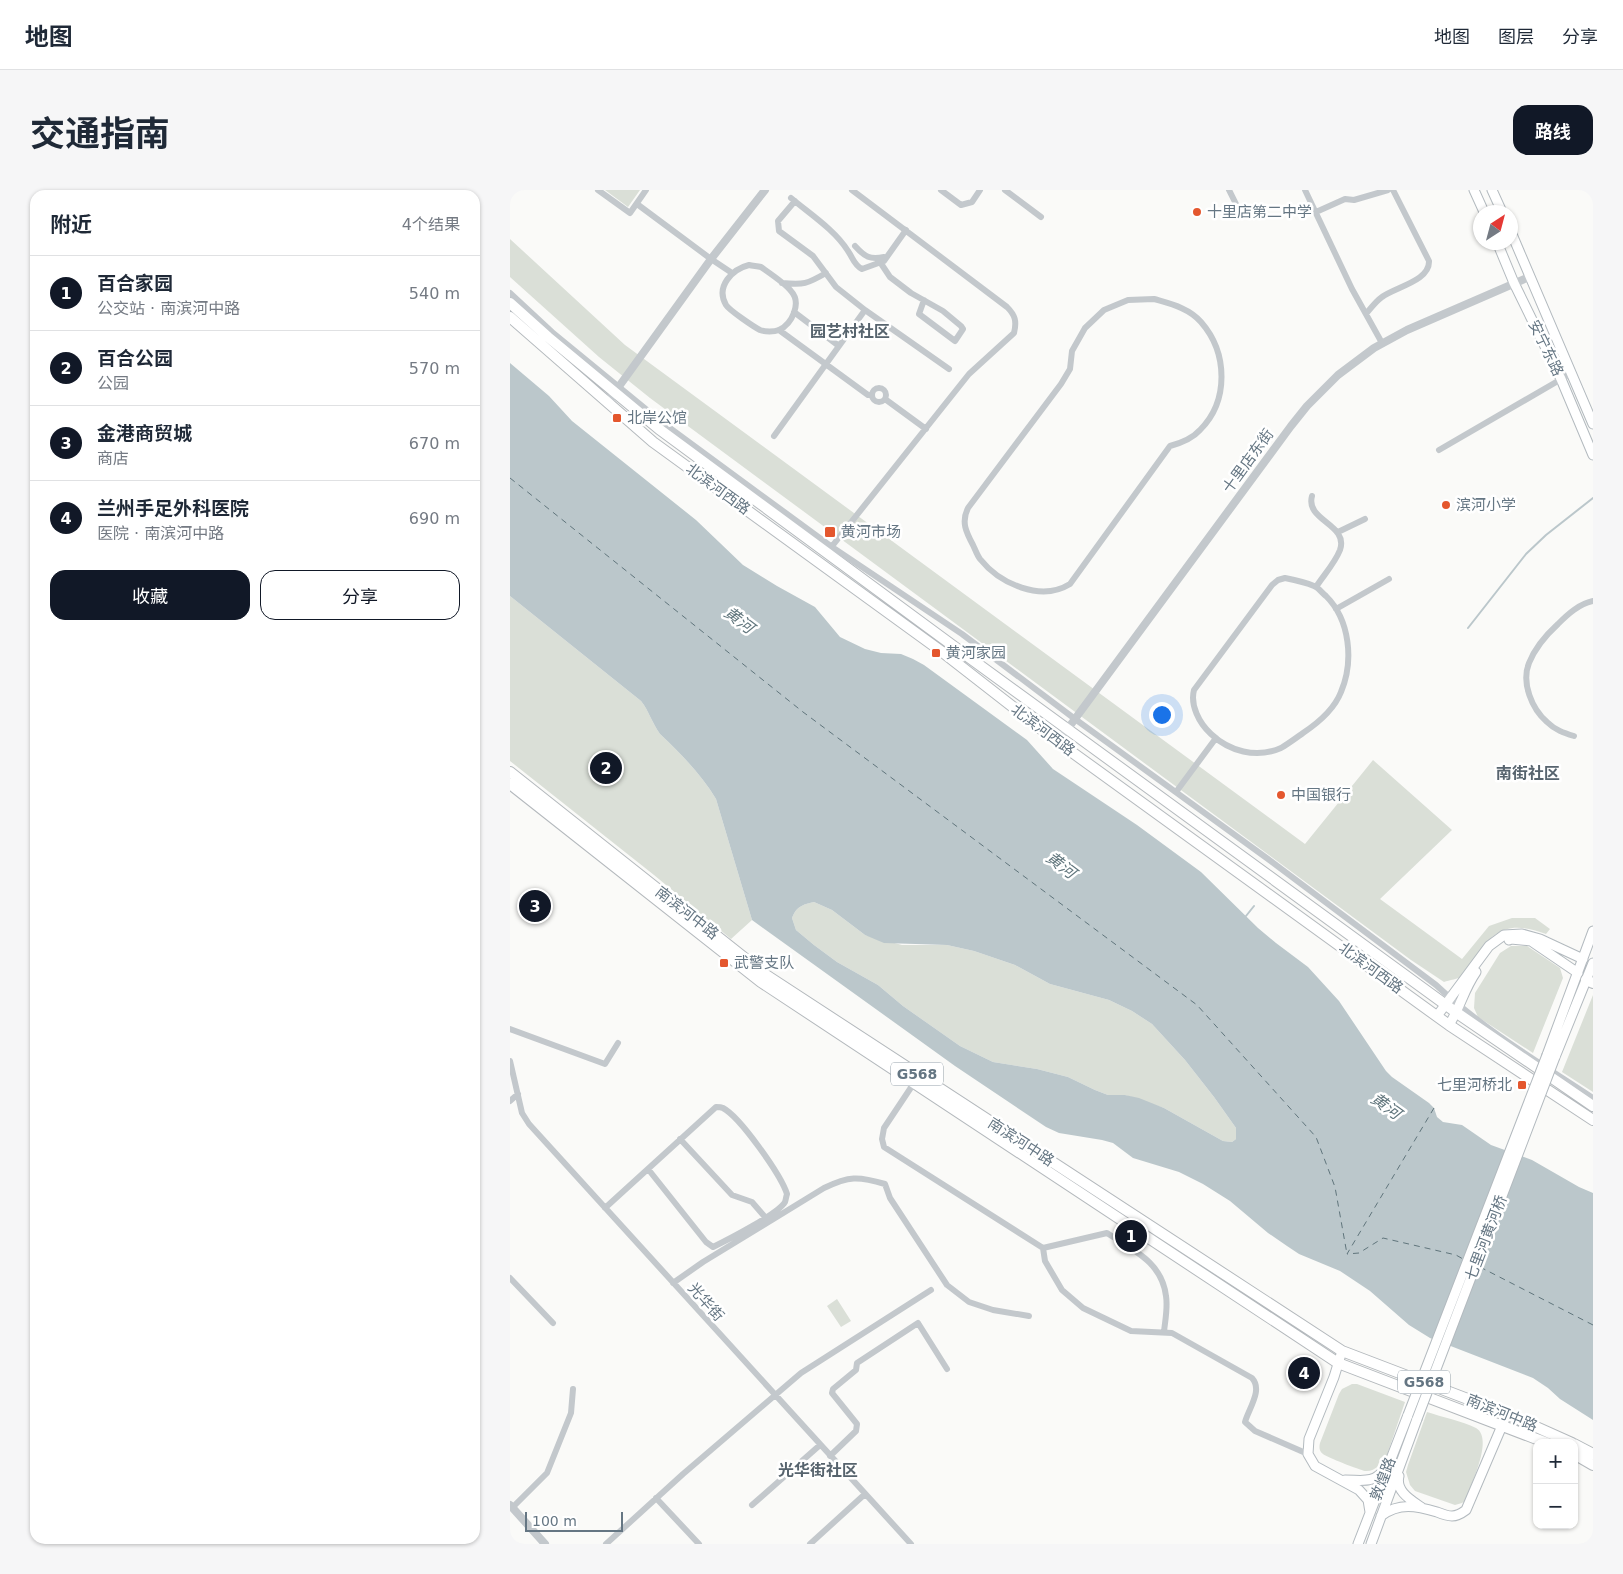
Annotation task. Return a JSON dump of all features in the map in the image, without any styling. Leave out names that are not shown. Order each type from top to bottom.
[{"type":"main road","points":[[1474,190],[1481,205]]},
{"type":"main road","points":[[1492,190],[1499,205]]},
{"type":"main road","name":"安宁东路","points":[[1500,250],[1561,379],[1593,455]]},
{"type":"main road","name":"安宁东路","points":[[1518,250],[1593,424]]},
{"type":"main road","name":"北滨河西路","points":[[510,304],[548,337],[617,388],[659,429],[830,550],[1067,729],[1593,1106]]},
{"type":"main road","name":"北滨河西路","points":[[510,317],[653,442],[945,654],[1058,742],[1449,1025],[1593,1120]]},
{"type":"main road","points":[[584,383],[609,392],[617,388]]},
{"type":"main road","name":"南滨河中路","points":[[510,772],[766,974],[1342,1351],[1507,1414],[1564,1439]]},
{"type":"main road","name":"南滨河中路","points":[[510,784],[761,982],[1338,1363],[1536,1439]]},
{"type":"main road","points":[[1589,974],[1583,959],[1593,932]]},
{"type":"main road","points":[[1438,1016],[1489,946],[1504,935],[1522,934],[1540,939],[1583,959]]},
{"type":"main road","points":[[1449,1025],[1471,979],[1493,947],[1511,939],[1531,941],[1589,974]]},
{"type":"main road","name":"七里河黄河桥","points":[[1413,1417],[1551,1056],[1589,974]]},
{"type":"main road","points":[[1342,1351],[1309,1440],[1308,1454],[1315,1466],[1359,1490],[1368,1500],[1370,1512]]},
{"type":"main road","points":[[1381,1516],[1400,1506],[1422,1508],[1450,1516],[1458,1515],[1466,1510],[1507,1414]]},
{"type":"main road","name":"敦煌路","points":[[1371,1544],[1402,1464],[1413,1417]]},
{"type":"main road","name":"敦煌路","points":[[1358,1544],[1388,1465],[1413,1417]]},
{"type":"main road","name":"南滨河中路","points":[[1578,1446],[1593,1454]]},
{"type":"main road","points":[[1578,1456],[1593,1465]]},
{"type":"main road","points":[[1402,1464],[1398,1482],[1404,1494],[1422,1508]]},
{"type":"main road","points":[[1342,1480],[1372,1481],[1388,1465]]},
{"type":"street","points":[[598,190],[630,213],[646,190]]},
{"type":"street","points":[[607,403],[711,259],[765,190]]},
{"type":"street","points":[[852,190],[1007,306],[1014,314],[1016,324],[1014,333],[1008,340],[969,374],[830,550],[962,634],[1436,985],[1448,1002]]},
{"type":"street","points":[[941,190],[961,206],[972,202],[980,190]]},
{"type":"street","points":[[1005,190],[1041,218]]},
{"type":"street","points":[[1229,190],[1236,204]]},
{"type":"street","points":[[1305,190],[1382,343]]},
{"type":"street","points":[[1316,212],[1344,199],[1354,200],[1388,190]]},
{"type":"street","points":[[1366,314],[1381,297],[1421,277],[1428,272],[1429,268],[1429,261],[1393,190]]},
{"type":"street","points":[[906,230],[884,260],[862,269],[856,266],[848,250],[836,236],[793,199],[778,221],[779,231],[813,256],[836,287],[865,310],[949,369]]},
{"type":"street","points":[[637,204],[732,273]]},
{"type":"street","points":[[854,246],[861,253],[873,259],[886,257]]},
{"type":"street","points":[[880,262],[890,277],[911,293],[924,300],[943,311],[961,326],[963,329],[955,341],[919,314],[924,300]]},
{"type":"street","points":[[749,265],[759,266],[792,291],[795,300],[794,312],[786,325],[779,330],[770,332],[760,330],[727,306],[723,290],[726,281],[732,273],[749,265]]},
{"type":"street","points":[[781,283],[802,285],[810,283],[826,274]]},
{"type":"street","name":"十里店东街","points":[[1058,742],[1291,426],[1307,406],[1338,375],[1357,359],[1407,330],[1529,277]]},
{"type":"street","points":[[510,293],[617,388]]},
{"type":"street","points":[[1154,299],[1179,306],[1201,321],[1216,343],[1222,368],[1220,394],[1210,418],[1199,431],[1186,441],[1170,446],[1070,584],[1061,590],[1051,592],[1024,588],[999,577],[980,558],[964,528],[965,514],[973,503],[1061,384],[1070,368],[1072,351],[1084,328],[1104,310],[1128,300],[1154,299]]},
{"type":"street","points":[[774,436],[865,310]]},
{"type":"street","points":[[794,312],[839,346]]},
{"type":"street","points":[[779,330],[868,395],[872,395],[877,402],[885,399]]},
{"type":"street","points":[[1439,450],[1570,374]]},
{"type":"street","points":[[872,395],[874,390],[881,388],[887,394],[885,399]]},
{"type":"street","points":[[885,399],[926,429]]},
{"type":"street","points":[[1312,496],[1312,509],[1338,532],[1341,543],[1338,554],[1316,587]]},
{"type":"street","points":[[1338,532],[1365,519]]},
{"type":"street","points":[[1285,578],[1316,587],[1332,602],[1336,609],[1343,621],[1348,642],[1346,670],[1341,692],[1330,711],[1312,727],[1280,748],[1260,753],[1240,751],[1221,743],[1205,729],[1193,704],[1194,690],[1272,585],[1278,580],[1285,578]]},
{"type":"street","points":[[1336,609],[1389,579]]},
{"type":"street","points":[[1574,736],[1560,732],[1538,713],[1527,688],[1526,676],[1528,664],[1548,633],[1567,615],[1584,603],[1593,601]]},
{"type":"street","points":[[1176,792],[1216,738]]},
{"type":"street","points":[[1458,1009],[1593,1098]]},
{"type":"street","points":[[510,1029],[605,1064],[618,1043]]},
{"type":"street","name":"光华街","points":[[510,1061],[522,1113],[529,1124],[911,1544]]},
{"type":"street","points":[[914,1083],[884,1128],[882,1139],[884,1147],[1043,1248],[1107,1233],[1130,1248],[1154,1265],[1162,1278],[1166,1298],[1164,1332]]},
{"type":"street","points":[[510,1101],[518,1094]]},
{"type":"street","points":[[605,1208],[716,1107],[722,1107],[735,1118],[767,1158],[787,1194],[785,1202],[765,1217],[734,1237],[713,1247],[706,1242],[648,1169]]},
{"type":"street","points":[[680,1139],[732,1195],[752,1202],[765,1217]]},
{"type":"street","points":[[673,1283],[703,1262],[824,1188],[841,1179],[863,1177],[884,1184],[890,1198],[947,1285],[969,1302],[993,1310],[1029,1316]]},
{"type":"street","points":[[1130,1248],[1140,1232]]},
{"type":"street","points":[[1043,1248],[1045,1261],[1062,1290],[1082,1308],[1131,1330],[1172,1332],[1252,1378],[1256,1383],[1257,1389],[1245,1422],[1255,1431],[1308,1454]]},
{"type":"street","points":[[510,1278],[553,1323]]},
{"type":"street","points":[[606,1544],[800,1373],[931,1290]]},
{"type":"street","points":[[830,1456],[856,1431],[857,1424],[832,1393],[833,1389],[856,1370],[857,1363],[918,1323],[947,1369]]},
{"type":"street","points":[[545,1544],[511,1507],[547,1473],[571,1413],[573,1388]]},
{"type":"street","points":[[752,1504],[820,1445]]},
{"type":"street","points":[[810,1544],[865,1494]]},
{"type":"street","points":[[656,1498],[699,1544]]},
{"type":"shaded area","points":[[605,190],[640,190],[628,207]]},
{"type":"shaded area","points":[[510,239],[625,345],[1305,844],[1373,760],[1452,830],[1380,899],[1462,959],[1489,926],[1512,918],[1535,918],[1550,929],[1546,934],[1524,928],[1506,929],[1498,933],[1483,946],[1463,976],[1444,982],[1411,960],[650,398],[599,357],[510,277]]},
{"type":"shaded area","points":[[510,596],[641,701],[660,734],[704,781],[716,799],[752,920],[731,939],[654,875],[510,761]]},
{"type":"shaded area","points":[[814,902],[832,910],[865,935],[902,945],[947,945],[974,951],[1015,965],[1050,984],[1109,1000],[1132,1011],[1152,1024],[1185,1060],[1236,1128],[1236,1139],[1232,1142],[1223,1141],[1164,1108],[1125,1095],[1108,1095],[1068,1077],[1037,1069],[993,1062],[960,1046],[903,1006],[878,985],[837,962],[796,930],[792,918],[796,911],[803,905]]},
{"type":"shaded area","points":[[1511,946],[1527,946],[1560,968],[1563,978],[1533,1053],[1478,1017],[1474,1008],[1475,993],[1500,953]]},
{"type":"shaded area","points":[[1593,995],[1593,1092],[1562,1072]]},
{"type":"shaded area","points":[[837,1299],[851,1321],[841,1327],[827,1306]]},
{"type":"shaded area","points":[[1352,1384],[1357,1384],[1405,1402],[1387,1455],[1378,1466],[1369,1471],[1330,1458],[1323,1454],[1320,1449],[1320,1443],[1339,1394],[1342,1389]]},
{"type":"shaded area","points":[[1427,1412],[1476,1428],[1481,1433],[1483,1440],[1480,1459],[1468,1494],[1462,1503],[1455,1505],[1415,1491],[1410,1485],[1406,1472]]},
{"type":"water","name":"黄河","points":[[510,363],[549,396],[572,421],[696,520],[743,565],[815,607],[840,637],[865,649],[881,653],[901,654],[924,665],[1027,740],[1053,769],[1137,825],[1201,872],[1258,928],[1308,967],[1339,1001],[1386,1071],[1429,1103],[1434,1108],[1437,1117],[1443,1122],[1462,1125],[1491,1145],[1532,1160],[1593,1193],[1593,1420],[1560,1399],[1533,1378],[1430,1338],[1409,1325],[1370,1291],[1340,1271],[1299,1254],[1268,1233],[1230,1201],[1203,1184],[1179,1172],[1133,1158],[1113,1143],[1059,1133],[1046,1127],[955,1066],[752,920],[716,799],[704,781],[660,734],[641,701],[510,596]],"holes":[[[814,902],[832,910],[865,935],[884,943],[947,945],[974,951],[1015,965],[1050,984],[1109,1000],[1132,1011],[1152,1024],[1185,1060],[1236,1128],[1236,1139],[1232,1142],[1223,1141],[1164,1108],[1139,1098],[1125,1095],[1108,1095],[1068,1077],[1037,1069],[993,1062],[960,1046],[903,1006],[878,985],[837,962],[796,930],[792,918],[800,907]]]},
{"type":"waterway","points":[[1468,628],[1526,554],[1546,535],[1593,498]]},
{"type":"waterway","points":[[1246,916],[1254,906]]},
{"type":"ferry route","points":[[510,478],[803,712],[1197,1005],[1316,1137],[1335,1187],[1347,1254]]},
{"type":"ferry route","points":[[1434,1108],[1347,1254],[1359,1253],[1383,1238],[1456,1255],[1463,1259]]},
{"type":"ferry route","points":[[1480,1267],[1593,1325]]},
{"type":"place","name":"十里店第二中学","points":[[1197,212]]},
{"type":"place","name":"北岸公馆","points":[[617,418]]},
{"type":"place","name":"滨河小学","points":[[1446,505]]},
{"type":"place","name":"黄河市场","points":[[830,532]]},
{"type":"place","name":"黄河家园","points":[[936,653]]},
{"type":"place","name":"百合公园","points":[[606,768]]},
{"type":"place","name":"中国银行","points":[[1281,795]]},
{"type":"place","name":"金港商贸城","points":[[535,906]]},
{"type":"place","name":"武警支队","points":[[724,963]]},
{"type":"place","name":"七里河桥北","points":[[1522,1085]]},
{"type":"place","name":"百合家园","points":[[1131,1236]]},
{"type":"place","name":"兰州手足外科医院","points":[[1304,1373]]},
{"type":"district","name":"园艺村社区","points":[[850,331]]},
{"type":"district","name":"南街社区","points":[[1528,773]]},
{"type":"district","name":"光华街社区","points":[[818,1470]]}]
